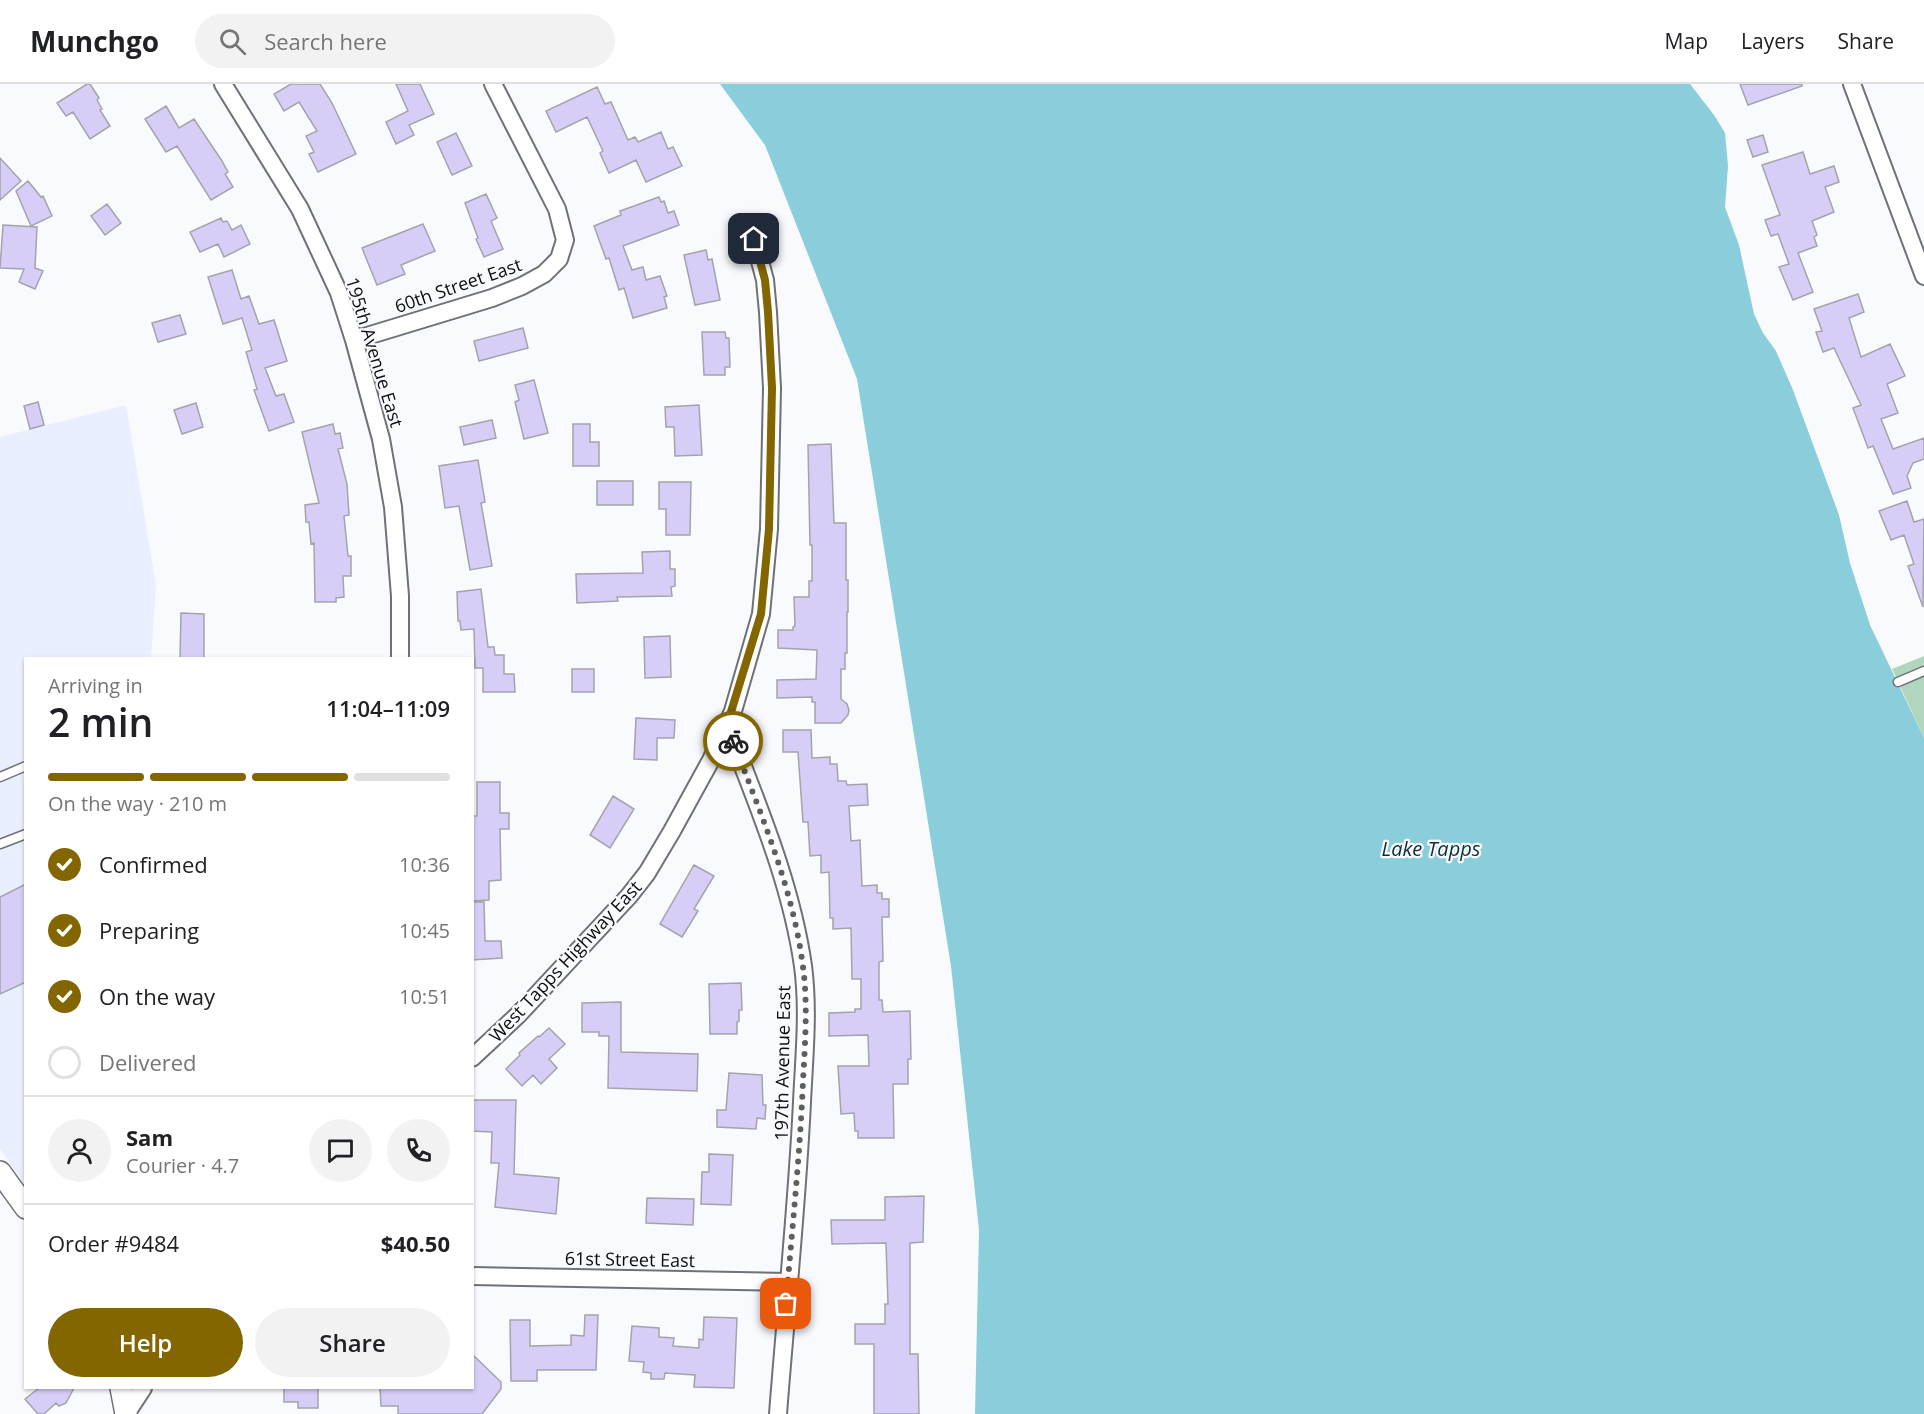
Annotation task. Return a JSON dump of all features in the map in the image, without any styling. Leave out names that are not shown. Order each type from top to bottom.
[{"type":"street","name":"195th Avenue East","points":[[224,84],[300,209],[335,284],[354,340],[379,432],[393,507],[400,596],[400,657]]},
{"type":"street","name":"60th Street East","points":[[354,340],[492,298],[544,274],[559,259],[565,240],[557,209],[493,84]]},
{"type":"street","points":[[1852,84],[1924,276]]},
{"type":"street","name":"West Tapps Highway East","points":[[474,1056],[519,1015],[629,896],[647,873],[672,831],[727,725],[761,614],[769,529],[772,388],[765,280],[754,239]]},
{"type":"street","name":"197th Avenue East","points":[[727,725],[779,861],[790,900],[804,969],[806,1034],[800,1143],[778,1414]]},
{"type":"street","points":[[0,1172],[24,1205]]},
{"type":"street","name":"61st Street East","points":[[474,1276],[788,1282]]},
{"type":"street","points":[[121,1389],[126,1414]]},
{"type":"street","points":[[126,1414],[142,1389]]},
{"type":"lane","points":[[1898,682],[1924,671]]},
{"type":"lane","points":[[0,777],[24,767]]},
{"type":"lane","points":[[0,844],[24,835]]},
{"type":"shaded area","points":[[126,405],[156,586],[151,657],[24,657],[24,1184],[0,1149],[0,437]]},
{"type":"green space","points":[[1924,656],[1924,738],[1892,669]]},
{"type":"water","name":"Lake Tapps","points":[[720,84],[1690,84],[1725,133],[1728,166],[1725,207],[1739,245],[1754,314],[1763,333],[1776,351],[1793,390],[1839,515],[1850,563],[1870,625],[1924,738],[1924,1414],[975,1414],[979,1230],[951,966],[857,379],[765,145]]},
{"type":"building","points":[[90,84],[99,98],[97,100],[102,109],[100,110],[110,126],[90,139],[73,112],[66,116],[57,103]]},
{"type":"building","points":[[291,84],[320,84],[332,103],[356,154],[318,172],[309,154],[314,152],[306,136],[317,131],[299,102],[284,111],[274,94]]},
{"type":"building","points":[[396,84],[420,84],[434,114],[409,125],[414,135],[396,144],[386,122],[408,111]]},
{"type":"building","points":[[1740,84],[1802,84],[1802,86],[1748,105]]},
{"type":"building","points":[[597,87],[605,104],[611,102],[628,140],[635,137],[638,142],[661,132],[668,149],[673,147],[682,166],[646,182],[636,160],[609,173],[600,153],[603,151],[587,117],[556,132],[546,111]]},
{"type":"building","points":[[166,106],[179,128],[194,119],[222,161],[228,172],[225,174],[233,187],[211,200],[177,146],[166,152],[145,119]]},
{"type":"building","points":[[456,133],[472,166],[452,175],[437,142]]},
{"type":"building","points":[[1763,135],[1768,152],[1753,157],[1747,140]]},
{"type":"building","points":[[1803,152],[1810,174],[1834,166],[1839,182],[1825,187],[1834,212],[1812,221],[1817,235],[1814,237],[1817,246],[1798,253],[1813,292],[1793,300],[1779,267],[1789,264],[1778,234],[1771,236],[1765,220],[1780,215],[1762,165]]},
{"type":"building","points":[[0,158],[21,181],[0,200]]},
{"type":"building","points":[[28,181],[41,197],[43,196],[52,216],[31,226],[16,191]]},
{"type":"building","points":[[486,194],[497,218],[491,221],[503,249],[484,257],[465,203]]},
{"type":"building","points":[[659,197],[661,202],[664,201],[668,213],[674,211],[679,225],[623,246],[632,270],[643,267],[646,280],[660,276],[667,296],[664,297],[667,308],[633,318],[624,288],[619,290],[609,258],[606,259],[594,226],[621,215],[620,211]]},
{"type":"building","points":[[107,204],[121,223],[105,235],[91,216]]},
{"type":"building","points":[[221,218],[223,222],[227,221],[232,230],[241,225],[250,244],[224,257],[218,244],[200,252],[190,232]]},
{"type":"building","points":[[423,224],[435,251],[401,265],[405,274],[377,285],[362,248]]},
{"type":"building","points":[[3,225],[37,227],[35,268],[43,271],[35,289],[19,282],[24,269],[0,268]]},
{"type":"building","points":[[706,250],[708,260],[712,259],[720,300],[695,305],[684,255]]},
{"type":"building","points":[[232,270],[241,299],[249,296],[259,324],[274,320],[287,361],[265,368],[276,396],[284,394],[294,422],[269,431],[254,390],[257,389],[246,352],[252,350],[242,318],[223,324],[208,277]]},
{"type":"building","points":[[1858,294],[1864,312],[1849,318],[1861,357],[1890,344],[1905,376],[1887,384],[1898,413],[1881,419],[1893,449],[1924,438],[1924,459],[1913,463],[1907,476],[1911,488],[1893,494],[1873,446],[1868,448],[1853,408],[1861,405],[1834,348],[1823,352],[1816,332],[1822,331],[1814,309]]},
{"type":"building","points":[[180,315],[186,334],[158,342],[152,323]]},
{"type":"building","points":[[523,328],[528,348],[479,361],[474,341]]},
{"type":"building","points":[[702,332],[725,332],[726,338],[729,338],[730,367],[725,367],[725,375],[704,375]]},
{"type":"building","points":[[534,380],[548,433],[524,439],[515,402],[519,400],[515,385]]},
{"type":"building","points":[[38,402],[44,425],[30,429],[24,406]]},
{"type":"building","points":[[196,403],[203,427],[182,434],[174,410]]},
{"type":"building","points":[[699,405],[702,455],[675,456],[674,427],[666,427],[665,407]]},
{"type":"building","points":[[492,420],[496,438],[464,445],[460,427]]},
{"type":"building","points":[[333,424],[335,434],[340,433],[343,448],[338,449],[347,484],[349,515],[344,516],[348,556],[351,556],[351,576],[343,576],[344,597],[336,598],[336,602],[315,602],[314,543],[311,544],[305,505],[319,503],[302,432]]},
{"type":"building","points":[[573,424],[590,424],[590,442],[599,442],[599,466],[573,466]]},
{"type":"building","points":[[831,444],[834,523],[846,523],[847,653],[845,653],[845,669],[841,669],[841,699],[847,704],[849,710],[841,723],[815,723],[815,702],[812,702],[812,697],[777,698],[777,680],[816,679],[817,650],[778,648],[778,630],[793,630],[795,626],[794,597],[809,597],[809,581],[812,581],[808,445]]},
{"type":"building","points":[[478,460],[485,502],[481,503],[492,566],[470,570],[459,506],[445,508],[439,466]]},
{"type":"building","points":[[597,481],[633,481],[633,505],[597,505]]},
{"type":"building","points":[[659,482],[691,482],[690,535],[666,535],[666,509],[659,509]]},
{"type":"building","points":[[1907,501],[1914,522],[1924,519],[1923,607],[1908,566],[1914,564],[1904,535],[1891,540],[1879,511]]},
{"type":"building","points":[[670,551],[670,569],[675,569],[675,586],[671,587],[672,596],[617,597],[618,601],[577,603],[576,574],[643,573],[642,552]]},
{"type":"building","points":[[481,589],[488,647],[494,647],[495,655],[504,655],[504,674],[514,674],[515,692],[483,692],[483,668],[475,668],[474,629],[461,630],[460,621],[458,621],[457,592]]},
{"type":"building","points":[[181,613],[204,614],[204,657],[180,657]]},
{"type":"building","points":[[670,636],[671,677],[645,678],[644,637]]},
{"type":"building","points":[[572,669],[594,669],[594,692],[572,692]]},
{"type":"building","points":[[636,718],[675,720],[674,738],[657,738],[657,760],[634,759]]},
{"type":"building","points":[[783,730],[811,730],[812,758],[830,757],[830,764],[837,764],[838,781],[846,781],[847,785],[867,784],[868,805],[849,806],[851,841],[860,840],[862,886],[877,885],[877,893],[882,893],[882,899],[889,899],[889,917],[882,917],[883,961],[879,962],[879,1000],[882,1000],[883,1012],[910,1011],[911,1059],[908,1059],[908,1084],[893,1084],[894,1138],[858,1138],[858,1131],[855,1131],[854,1113],[841,1114],[838,1066],[869,1066],[868,1035],[829,1036],[829,1013],[855,1012],[855,1009],[861,1009],[861,979],[852,979],[851,928],[833,929],[833,918],[830,918],[829,872],[821,873],[821,855],[810,856],[808,822],[803,822],[798,752],[783,752]]},
{"type":"building","points":[[477,782],[500,782],[500,813],[509,813],[509,829],[500,829],[501,880],[489,881],[489,900],[474,901],[474,816],[477,816]]},
{"type":"building","points":[[613,796],[634,809],[610,848],[590,835]]},
{"type":"building","points":[[694,865],[714,876],[694,909],[698,911],[682,937],[660,924]]},
{"type":"building","points":[[24,885],[24,983],[0,994],[0,897]]},
{"type":"building","points":[[474,902],[484,902],[485,941],[501,941],[502,958],[474,960]]},
{"type":"building","points":[[741,983],[742,1010],[739,1010],[737,1034],[710,1034],[709,984]]},
{"type":"building","points":[[621,1002],[621,1052],[698,1054],[697,1091],[608,1088],[609,1036],[599,1036],[599,1032],[582,1032],[582,1003]]},
{"type":"building","points":[[549,1028],[565,1044],[549,1059],[557,1068],[541,1084],[533,1075],[522,1086],[506,1069],[520,1055],[519,1053]]},
{"type":"building","points":[[729,1073],[762,1075],[763,1105],[766,1105],[765,1119],[757,1118],[756,1129],[717,1127],[717,1110],[726,1110]]},
{"type":"building","points":[[474,1100],[516,1100],[514,1174],[559,1178],[556,1214],[495,1207],[499,1163],[491,1163],[492,1132],[474,1131]]},
{"type":"building","points":[[709,1154],[733,1155],[731,1205],[701,1204],[702,1172],[709,1172]]},
{"type":"building","points":[[924,1196],[923,1242],[910,1243],[910,1354],[918,1354],[919,1414],[874,1414],[874,1344],[855,1344],[855,1324],[885,1324],[885,1304],[888,1304],[886,1243],[832,1244],[831,1220],[885,1220],[885,1197]]},
{"type":"building","points":[[647,1198],[694,1199],[693,1225],[646,1223]]},
{"type":"building","points":[[585,1315],[598,1315],[596,1370],[537,1370],[537,1381],[511,1381],[510,1320],[530,1320],[530,1346],[571,1345],[571,1335],[584,1336]]},
{"type":"building","points":[[704,1317],[737,1318],[734,1388],[694,1387],[695,1375],[665,1373],[664,1379],[651,1379],[651,1373],[643,1372],[644,1362],[629,1361],[632,1326],[659,1328],[659,1337],[674,1338],[673,1346],[699,1348],[699,1339],[703,1340]]},
{"type":"building","points":[[474,1356],[501,1382],[501,1389],[482,1414],[398,1414],[398,1406],[381,1406],[380,1389],[474,1389]]},
{"type":"building","points":[[38,1389],[73,1389],[66,1403],[59,1406],[56,1403],[44,1414],[38,1414],[25,1399]]},
{"type":"building","points":[[284,1389],[318,1389],[318,1408],[298,1408],[298,1402],[284,1402]]},
{"type":"way so far","points":[[733,741],[779,861],[788,890],[804,969],[806,1034],[800,1143],[786,1304]]},
{"type":"route","points":[[733,741],[727,725],[761,614],[769,529],[772,388],[765,280],[754,239]]}]
